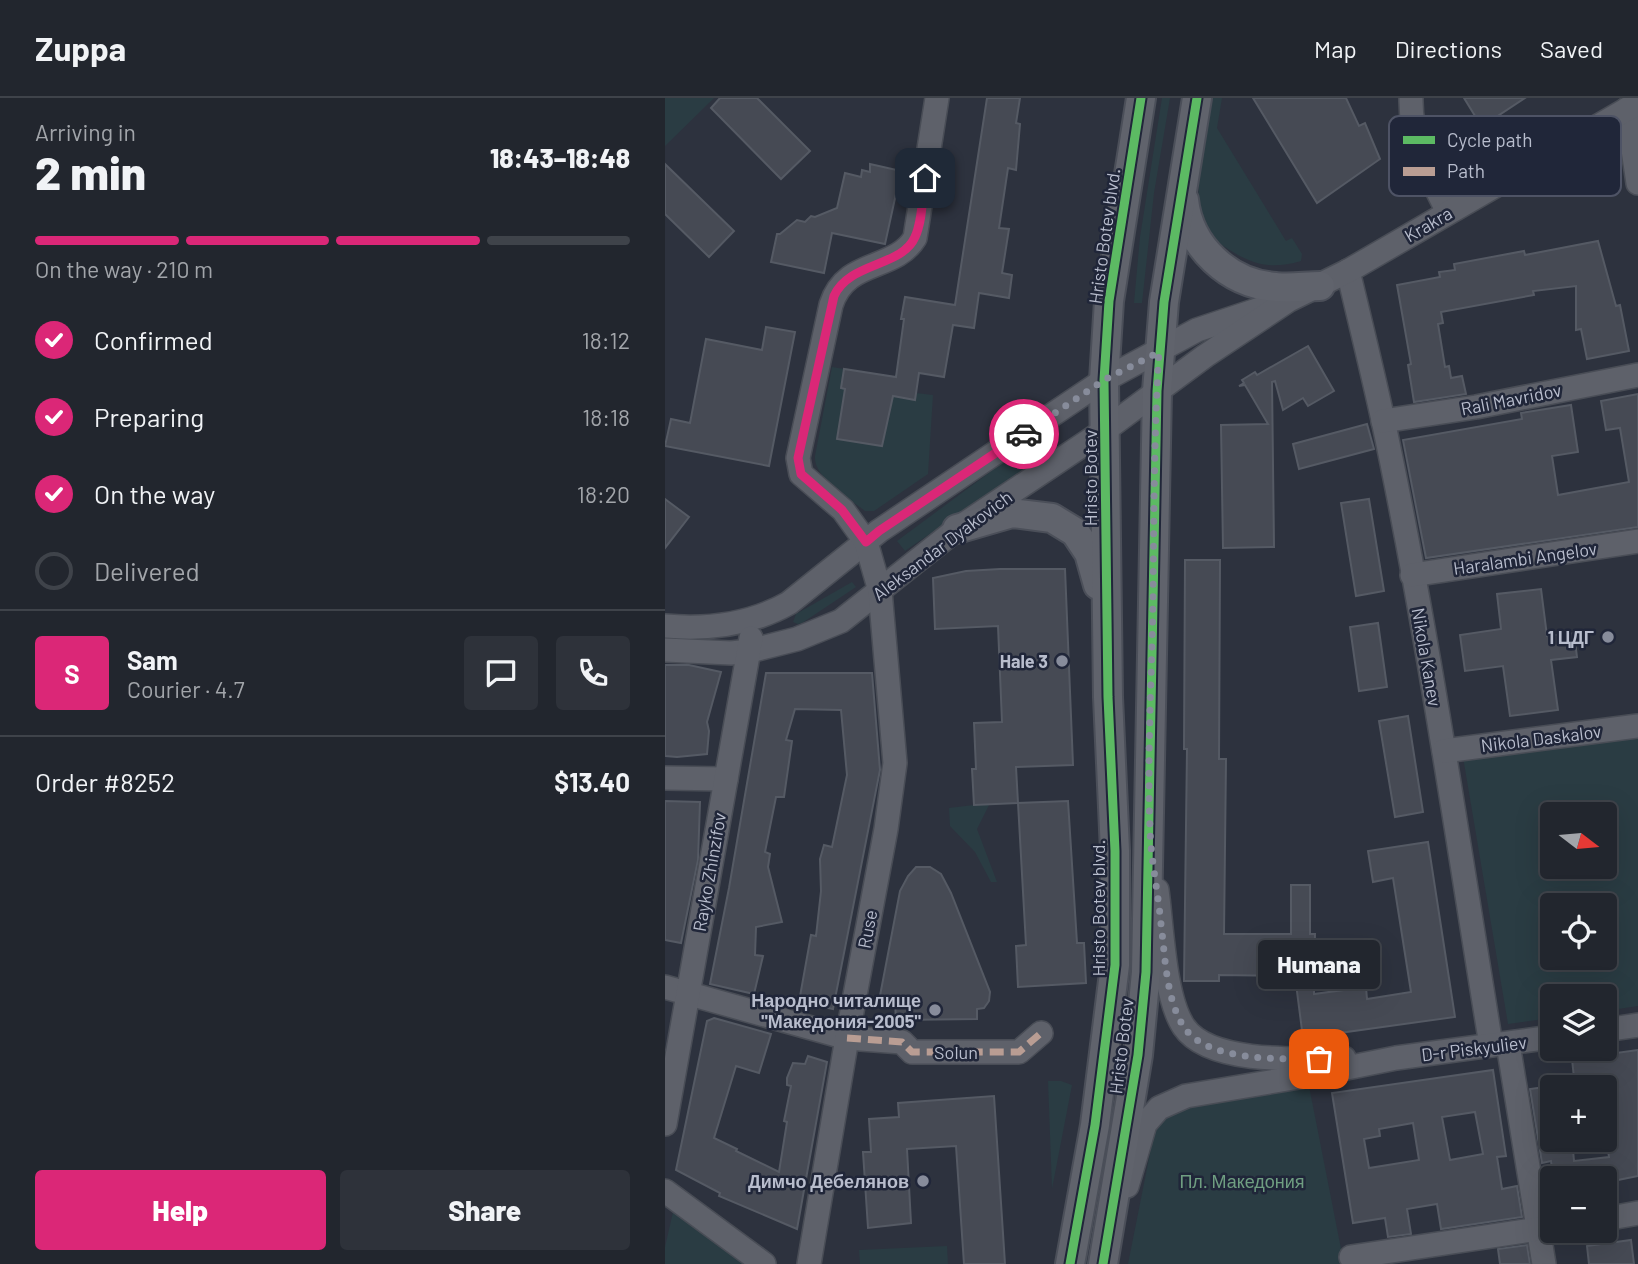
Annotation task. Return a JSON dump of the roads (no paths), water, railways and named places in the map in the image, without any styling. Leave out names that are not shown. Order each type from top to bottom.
[{"type":"main road","name":"Hristo Botev blvd.","points":[[1104,380],[1114,268],[1141,98]]},
{"type":"main road","points":[[1150,829],[1159,352],[1164,302],[1197,98]]},
{"type":"main road","points":[[1182,190],[1185,215],[1191,232],[1204,250],[1231,274],[1250,283],[1277,288],[1320,286]]},
{"type":"main road","name":"Hristo Botev","points":[[1104,380],[1107,619]]},
{"type":"main road","points":[[957,529],[1012,513],[1052,518],[1065,525],[1075,533],[1089,553],[1107,619]]},
{"type":"main road","name":"Hristo Botev blvd.","points":[[1070,1264],[1095,1125],[1115,965],[1115,851],[1107,619]]},
{"type":"main road","name":"Hristo Botev","points":[[1103,1264],[1138,1055],[1146,972],[1150,829]]},
{"type":"street","points":[[866,542],[842,510],[801,474],[798,458],[831,305],[838,288],[848,278],[906,250],[915,238],[937,98]]},
{"type":"street","points":[[1411,98],[1411,116]]},
{"type":"street","points":[[1632,106],[1638,183]]},
{"type":"street","name":"Krakra","points":[[1615,116],[1632,106]]},
{"type":"street","points":[[1440,196],[1448,212]]},
{"type":"street","name":"Krakra","points":[[1159,352],[1198,330],[1289,300],[1320,286],[1476,196]]},
{"type":"street","name":"Nikola Kanev","points":[[1348,271],[1383,421],[1500,1045],[1540,1208]]},
{"type":"street","name":"Krakra","points":[[1157,391],[1289,300]]},
{"type":"street","points":[[665,626],[707,628],[753,619],[789,603],[879,531],[1104,380],[1159,352]]},
{"type":"street","name":"Rali Mavridov","points":[[1383,421],[1476,407],[1638,375]]},
{"type":"street","name":"Aleksandar Dyakovich","points":[[665,650],[731,653],[750,651],[797,639],[841,621],[957,529],[1105,430],[1157,391]]},
{"type":"street","name":"Haralambi Angelov","points":[[1412,575],[1638,541]]},
{"type":"street","name":"Ruse","points":[[809,1264],[886,829],[895,763],[880,591],[866,542]]},
{"type":"street","name":"Rayko Zhinzifov","points":[[665,1125],[676,990],[726,779],[750,651],[753,619]]},
{"type":"street","points":[[707,628],[750,651]]},
{"type":"street","name":"Nikola Daskalov","points":[[1444,751],[1638,726]]},
{"type":"street","points":[[665,778],[726,779]]},
{"type":"street","name":"D-r Piskyuliev","points":[[1150,829],[1168,975],[1176,1010],[1184,1028],[1214,1048],[1250,1056],[1275,1059],[1396,1058]]},
{"type":"street","name":"Solun","points":[[676,990],[847,1038],[902,1042],[912,1052],[1019,1052],[1041,1033]]},
{"type":"street","points":[[1617,1028],[1638,1025]]},
{"type":"street","name":"D-r Piskyuliev","points":[[1103,1264],[1145,1124],[1159,1108],[1186,1096],[1396,1058],[1540,1039]]},
{"type":"street","points":[[665,1191],[764,1264]]},
{"type":"street","points":[[1617,1217],[1638,1213]]},
{"type":"street","points":[[1351,1257],[1540,1229]]},
{"type":"street","name":"Nikola Kanev","points":[[1544,1264],[1545,1243]]},
{"type":"place","name":"1 ЦДГ","points":[[1608,637]]},
{"type":"place","name":"Hale 3","points":[[1062,661]]},
{"type":"place","name":"Народно читалище \"Македония-2005\"","points":[[935,1010]]},
{"type":"place","name":"Humana","points":[[1319,1059]]},
{"type":"place","name":"Димчо Дебелянов","points":[[923,1181]]},
{"type":"park label","name":"Пл. Македония","points":[[1242,1181]]}]
